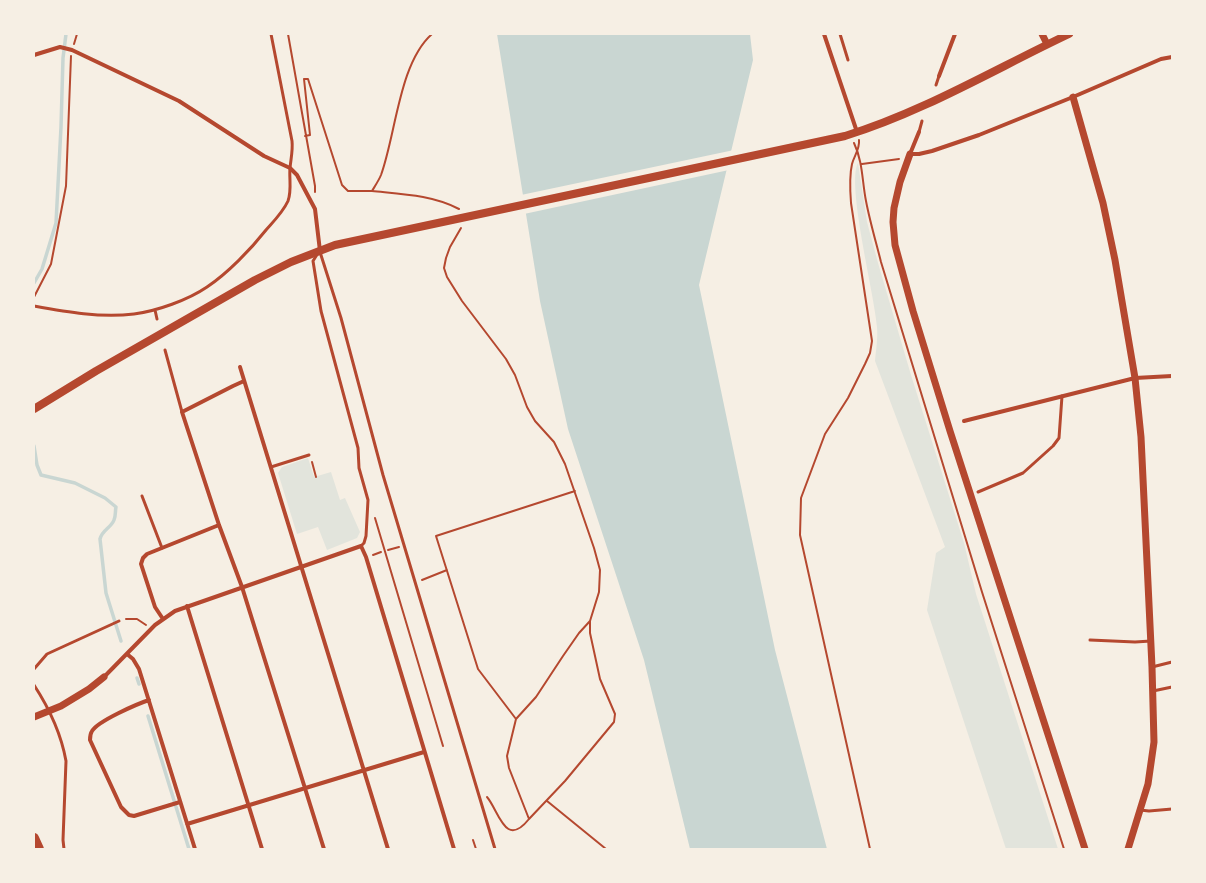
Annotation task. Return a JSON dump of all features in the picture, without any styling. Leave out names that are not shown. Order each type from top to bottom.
[{"type":"main road","points":[[34,409],[96,371],[248,284],[284,265],[335,245],[845,136],[915,109],[1069,34]]},
{"type":"main road","points":[[34,838],[39,849]]},
{"type":"street","points":[[824,34],[857,132]]},
{"type":"street","points":[[939,76],[955,34]]},
{"type":"street","points":[[1042,34],[1047,44]]},
{"type":"street","points":[[34,55],[60,47],[72,50],[179,101],[264,156],[290,168],[297,176],[315,209],[320,251]]},
{"type":"street","points":[[910,154],[919,154],[932,151],[979,135],[1161,59],[1172,57]]},
{"type":"street","points":[[1073,97],[1103,203],[1115,260],[1135,378],[1141,437],[1151,641],[1154,742],[1148,784],[1128,849]]},
{"type":"street","points":[[919,132],[900,182],[894,208],[892,222],[895,245],[913,311],[950,431],[1085,849]]},
{"type":"street","points":[[240,367],[388,849]]},
{"type":"street","points":[[964,421],[1135,378],[1172,376]]},
{"type":"street","points":[[244,381],[182,412],[219,525],[242,587],[324,849]]},
{"type":"street","points":[[164,619],[155,607],[141,564],[143,558],[147,554],[219,525]]},
{"type":"street","points":[[34,717],[61,706],[89,689],[104,677],[151,629],[175,611],[361,546],[366,558],[454,849]]},
{"type":"street","points":[[187,606],[262,849]]},
{"type":"street","points":[[127,654],[137,664],[195,849]]},
{"type":"street","points":[[149,700],[120,713],[95,727],[90,735],[90,740],[121,806],[129,815],[134,816],[180,802]]},
{"type":"street","points":[[187,824],[424,752]]},
{"type":"lane","points":[[34,306],[92,315],[134,314],[155,310],[192,295],[207,287],[255,244],[288,201],[290,192],[290,168],[293,153],[292,140],[270,34]]},
{"type":"lane","points":[[840,34],[848,60]]},
{"type":"lane","points":[[936,85],[939,76]]},
{"type":"lane","points":[[919,132],[922,121]]},
{"type":"lane","points":[[320,251],[314,261],[317,292],[358,448],[359,468],[368,500],[366,536],[364,543],[361,546]]},
{"type":"lane","points":[[320,251],[342,318],[383,475],[475,787],[495,849]]},
{"type":"lane","points":[[155,310],[157,319]]},
{"type":"lane","points":[[165,350],[182,412]]},
{"type":"lane","points":[[978,492],[1023,473],[1053,446],[1059,438],[1062,396]]},
{"type":"lane","points":[[271,467],[309,455]]},
{"type":"lane","points":[[142,496],[162,548]]},
{"type":"lane","points":[[34,669],[47,654],[119,621]]},
{"type":"lane","points":[[1090,640],[1135,642],[1151,641]]},
{"type":"lane","points":[[1152,667],[1172,662]]},
{"type":"lane","points":[[34,685],[49,711],[62,742],[66,761],[62,840],[64,849]]},
{"type":"lane","points":[[1153,691],[1172,687]]},
{"type":"lane","points":[[1140,810],[1149,811],[1172,809]]},
{"type":"path","points":[[34,297],[51,264],[66,186],[70,62],[77,34]]},
{"type":"path","points":[[288,34],[315,186],[315,209]]},
{"type":"path","points":[[372,191],[381,175],[390,144],[395,116],[417,51],[432,34]]},
{"type":"path","points":[[305,136],[310,134],[304,79],[308,79],[342,185],[348,191],[372,191],[420,196],[450,205],[459,210]]},
{"type":"path","points":[[857,132],[860,145],[852,164],[849,184],[872,341],[870,354],[848,398],[825,434],[801,498],[800,536],[870,849]]},
{"type":"path","points":[[860,159],[870,222],[982,592],[1064,849]]},
{"type":"path","points":[[862,164],[900,159]]},
{"type":"path","points":[[463,224],[450,247],[444,268],[447,277],[462,301],[488,334],[515,375],[527,407],[535,421],[554,442],[565,464],[594,548],[600,570],[599,592],[590,621],[590,633],[600,679],[615,714],[614,722],[570,776],[523,826],[517,830],[512,830],[506,827],[500,820],[489,799],[475,787]]},
{"type":"path","points":[[309,455],[316,477]]},
{"type":"path","points":[[516,719],[478,669],[436,536],[575,491]]},
{"type":"path","points":[[368,500],[381,537],[443,746]]},
{"type":"path","points":[[388,550],[400,547]]},
{"type":"path","points":[[372,555],[381,552]]},
{"type":"path","points":[[419,581],[447,570]]},
{"type":"path","points":[[119,621],[126,619],[137,619],[151,629]]},
{"type":"path","points":[[529,818],[509,768],[507,756],[516,719],[536,697],[567,650],[590,621]]},
{"type":"path","points":[[547,801],[606,849]]},
{"type":"path","points":[[473,840],[476,849]]},
{"type":"shaded area","points":[[497,34],[750,34],[753,60],[699,285],[775,650],[827,849],[690,849],[644,660],[568,429],[540,301]]},
{"type":"shaded area","points":[[858,163],[867,222],[878,263],[911,375],[964,543],[976,594],[1058,849],[1006,849],[927,610],[936,553],[945,547],[875,361],[877,327],[858,216],[855,175]]},
{"type":"shaded area","points":[[308,458],[314,477],[331,472],[340,500],[345,498],[360,532],[357,538],[327,550],[318,527],[297,534],[278,473],[282,467]]},
{"type":"pier","points":[[734,150],[729,170],[524,214],[521,195]]},
{"type":"waterway","points":[[34,283],[42,269],[56,223],[63,58],[66,34]]},
{"type":"waterway","points":[[34,446],[37,465],[41,475],[75,483],[105,498],[116,507],[114,520],[100,539],[106,593],[121,641]]},
{"type":"waterway","points":[[137,678],[139,684]]},
{"type":"waterway","points":[[148,716],[189,849]]}]
